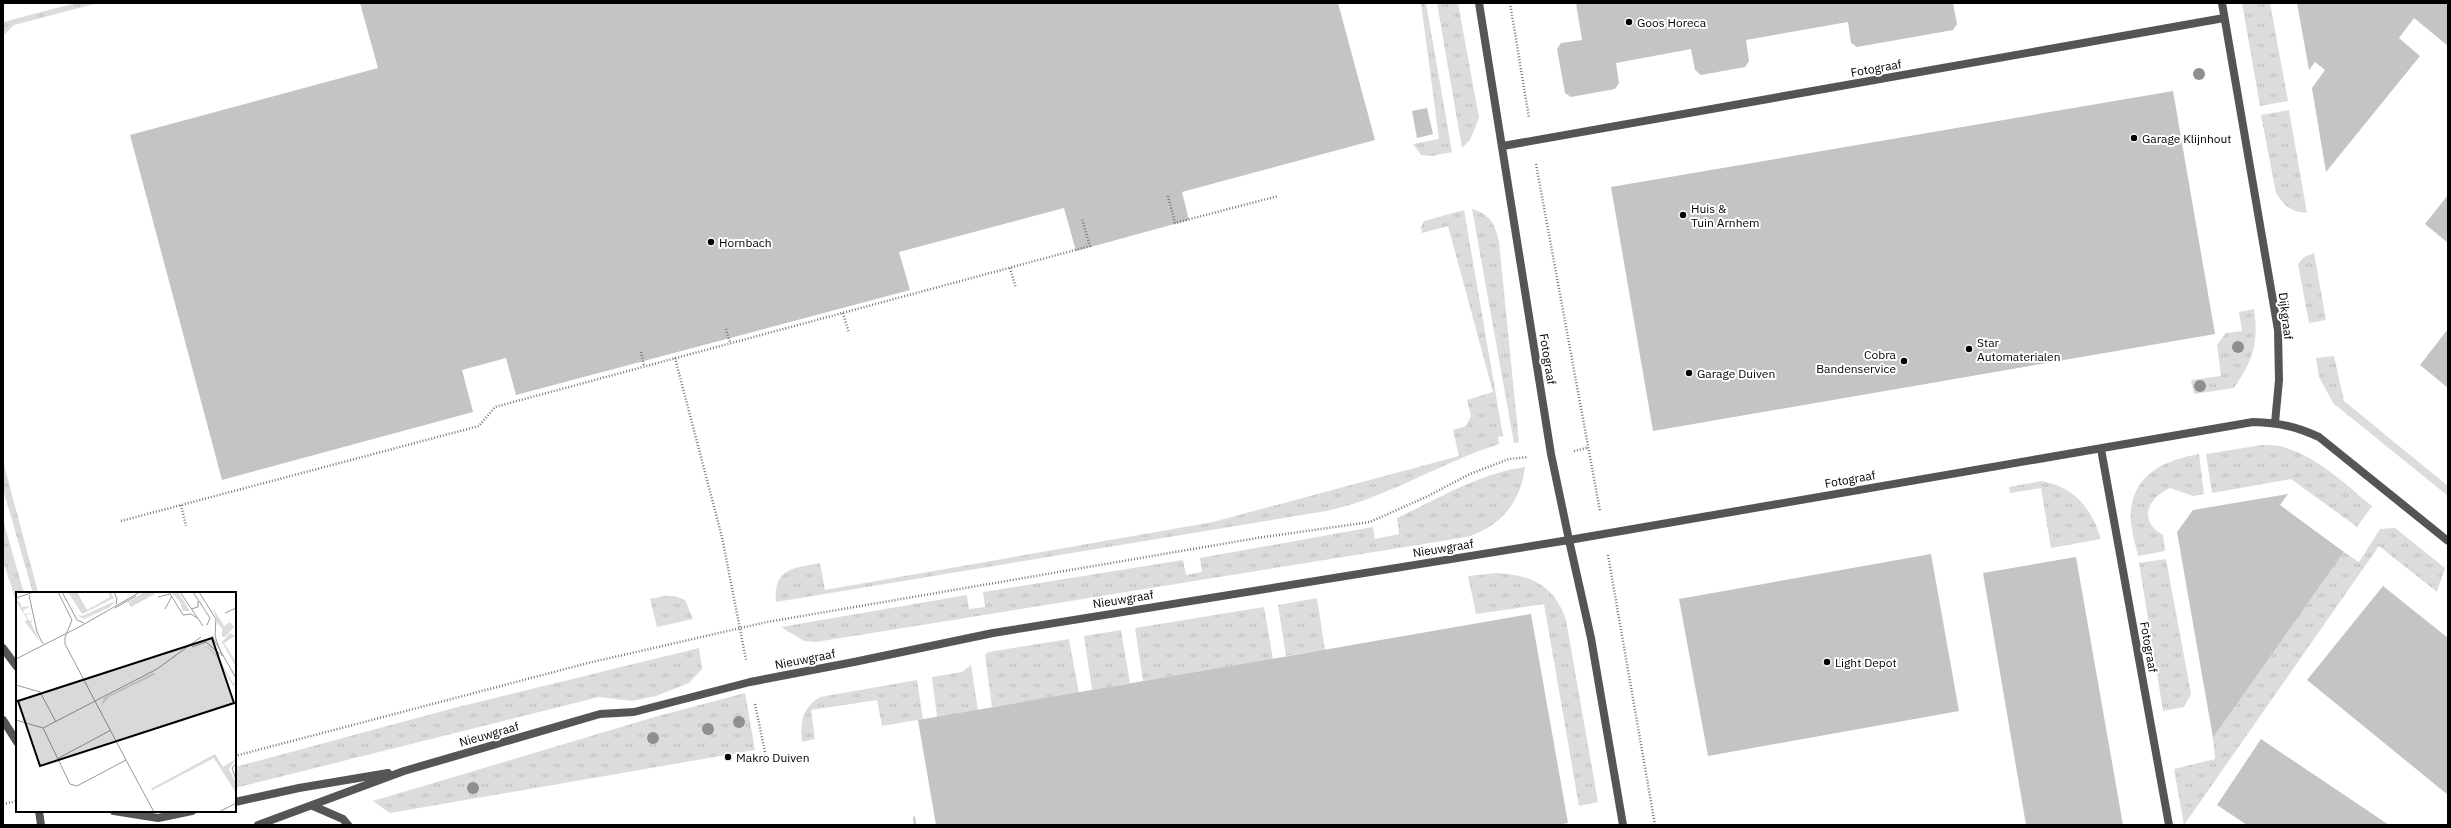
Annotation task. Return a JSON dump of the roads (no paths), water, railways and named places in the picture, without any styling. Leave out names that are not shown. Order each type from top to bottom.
[{"type":"street","name":"Fotograaf","points":[[1479,3],[1551,454],[1569,540],[2253,422],[2275,423]]},
{"type":"street","name":"Dijkgraaf","points":[[2222,3],[2278,330],[2279,380],[2275,423]]},
{"type":"street","name":"Fotograaf","points":[[1503,146],[2224,18]]},
{"type":"street","points":[[2275,423],[2297,427],[2319,437],[2448,541]]},
{"type":"street","name":"Fotograaf","points":[[2101,449],[2168,825]]},
{"type":"street","points":[[1569,540],[1591,638],[1623,825]]},
{"type":"street","name":"Nieuwgraaf","points":[[258,825],[313,806],[404,771],[600,714],[634,712],[750,682],[992,632],[1569,540]]},
{"type":"street","points":[[3,648],[16,666]]},
{"type":"street","points":[[3,720],[16,740]]},
{"type":"street","name":"Nieuwgraaf","points":[[236,802],[299,788],[404,771]]},
{"type":"street","points":[[313,806],[343,819],[348,825]]},
{"type":"street","points":[[39,812],[41,825]]},
{"type":"street","points":[[120,812],[158,818],[187,812]]},
{"type":"place","name":"Goos Horeca","points":[[1629,22]]},
{"type":"place","name":"Garage Klijnhout","points":[[2134,138]]},
{"type":"place","name":"Huis & Tuin Arnhem","points":[[1683,215]]},
{"type":"place","name":"Hornbach","points":[[711,242]]},
{"type":"place","name":"Star Automaterialen","points":[[1969,349]]},
{"type":"place","name":"Cobra Bandenservice","points":[[1904,361]]},
{"type":"place","name":"Garage Duiven","points":[[1689,373]]},
{"type":"place","name":"Light Depot","points":[[1827,662]]},
{"type":"place","name":"Makro Duiven","points":[[728,757]]}]
